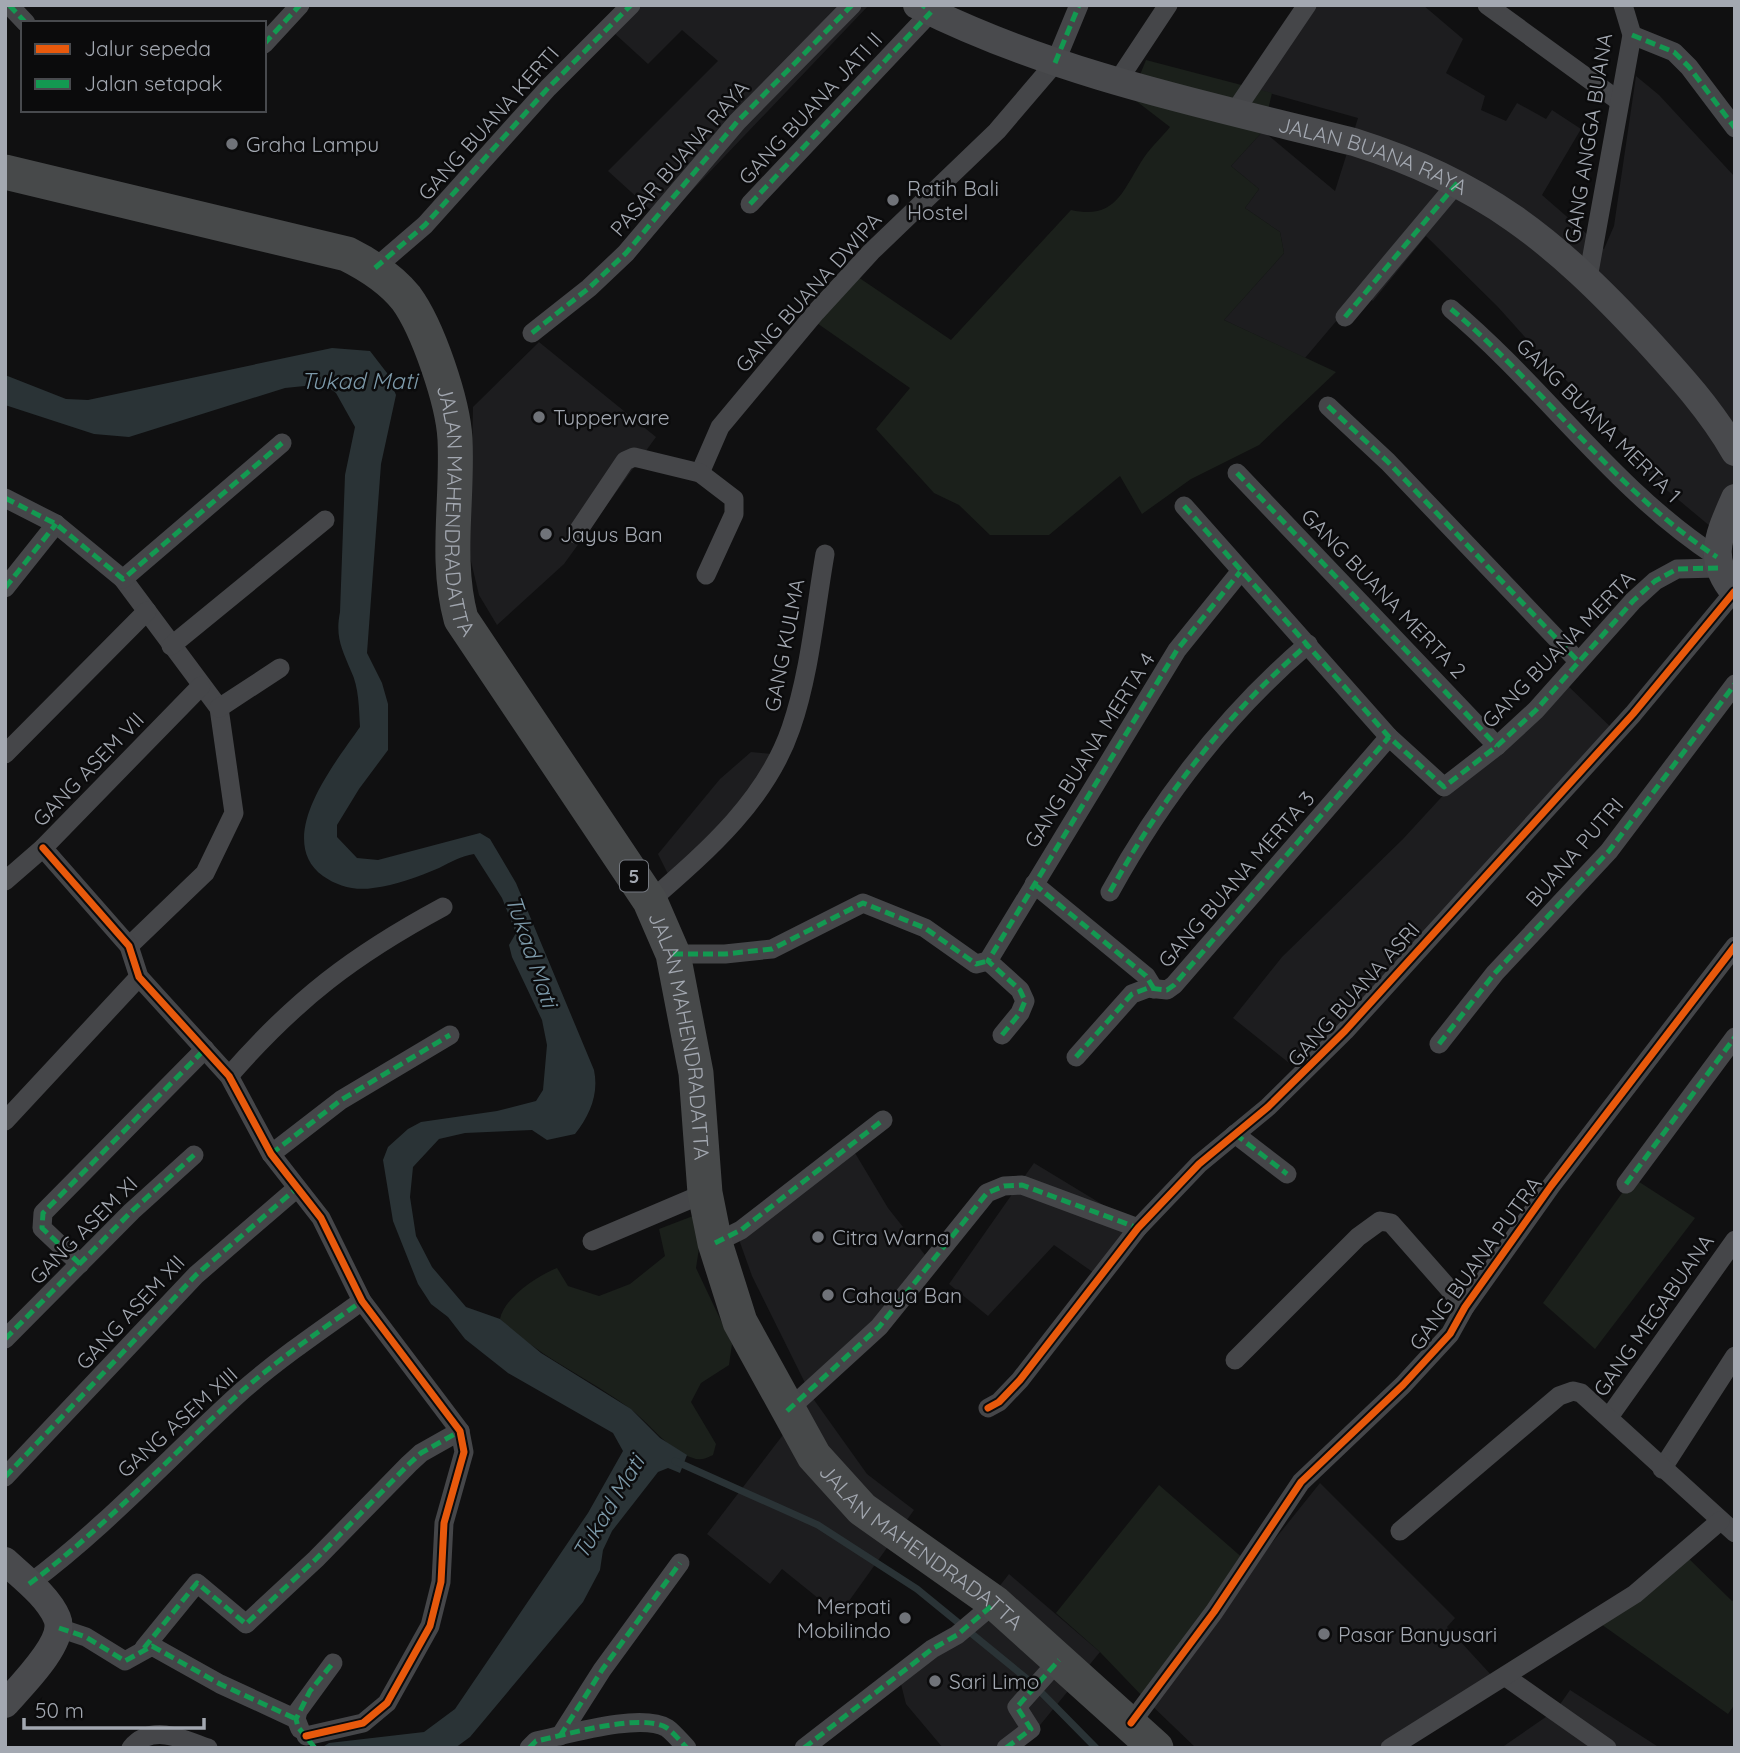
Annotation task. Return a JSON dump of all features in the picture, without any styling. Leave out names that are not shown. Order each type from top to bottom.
[{"type":"highway","name":"JALAN MAHENDRADATTA","points":[[5,172],[347,254],[375,268],[406,299],[437,360],[455,436],[453,588],[461,620],[650,901],[673,954],[696,1073],[705,1193],[715,1243],[740,1322],[814,1456],[862,1508],[995,1603],[1156,1748]]},
{"type":"street","points":[[9,5],[24,21]]},
{"type":"street","points":[[266,42],[300,5]]},
{"type":"street","name":"GANG BUANA KERTI","points":[[375,268],[425,225],[548,88],[631,5]]},
{"type":"street","name":"PASAR BUANA RAYA","points":[[532,333],[589,288],[626,253],[737,122],[852,5]]},
{"type":"street","name":"GANG BUANA DWIPA","points":[[700,473],[720,427],[816,312],[871,252],[997,131],[1055,63],[1079,5]]},
{"type":"street","points":[[1117,82],[1168,5]]},
{"type":"street","points":[[1235,111],[1307,5]]},
{"type":"street","points":[[1487,5],[1619,102]]},
{"type":"street","name":"GANG ANGGA BUANA","points":[[1588,278],[1632,35],[1623,5]]},
{"type":"street","name":"JALAN BUANA RAYA","points":[[923,8],[978,34],[1055,63],[1117,82],[1388,152],[1458,182],[1508,212],[1588,278],[1697,397],[1735,452]]},
{"type":"street","name":"GANG BUANA JATI II","points":[[750,204],[923,8]]},
{"type":"street","points":[[1632,35],[1674,52],[1689,67],[1735,128]]},
{"type":"street","points":[[1345,317],[1458,182]]},
{"type":"street","name":"GANG BUANA MERTA 1","points":[[1451,309],[1492,343],[1534,390],[1675,530],[1718,562]]},
{"type":"street","points":[[1328,406],[1388,463],[1578,661]]},
{"type":"street","points":[[123,579],[282,443]]},
{"type":"street","points":[[576,534],[625,461],[634,457],[700,473],[734,499],[734,513],[706,575]]},
{"type":"street","name":"GANG BUANA MERTA 2","points":[[1237,473],[1497,746]]},
{"type":"street","points":[[5,498],[56,524],[123,579],[219,708],[234,813],[205,873],[130,946]]},
{"type":"street","points":[[1734,593],[1718,562],[1719,540],[1735,498]]},
{"type":"street","points":[[1184,506],[1240,572],[1390,737]]},
{"type":"street","points":[[171,646],[325,520]]},
{"type":"street","points":[[5,588],[56,524]]},
{"type":"street","name":"GANG KULMA","points":[[650,901],[724,834],[759,791],[782,750],[797,710],[825,554]]},
{"type":"street","name":"GANG BUANA MERTA","points":[[1390,737],[1441,785],[1449,786],[1536,710],[1578,661],[1655,581],[1677,569],[1718,562]]},
{"type":"street","name":"GANG BUANA MERTA 4","points":[[988,961],[1177,650],[1240,572]]},
{"type":"street","name":"GANG BUANA ASRI","points":[[988,1408],[999,1402],[1020,1380],[1138,1228],[1199,1164],[1299,1079],[1345,1031],[1633,714],[1734,593]]},
{"type":"street","points":[[5,754],[147,611]]},
{"type":"street","points":[[1110,892],[1141,836],[1227,723],[1308,645]]},
{"type":"street","points":[[219,708],[280,668]]},
{"type":"street","name":"BUANA PUTRI","points":[[1439,1044],[1495,973],[1609,851],[1735,684]]},
{"type":"street","name":"GANG ASEM VII","points":[[5,881],[43,848],[201,686]]},
{"type":"street","name":"GANG BUANA MERTA 3","points":[[1076,1057],[1123,1002],[1139,990],[1167,990],[1174,985],[1390,737]]},
{"type":"street","points":[[43,848],[130,946],[139,977],[229,1076],[271,1154],[321,1218],[362,1301],[460,1431],[464,1452],[444,1523],[440,1582],[430,1626],[387,1703],[363,1723],[307,1737],[163,1651],[152,1646],[144,1648]]},
{"type":"street","points":[[1034,884],[1136,967],[1154,989]]},
{"type":"street","points":[[673,954],[725,954],[772,949],[863,903],[925,928],[976,964],[988,961],[1020,990],[1025,1001],[1020,1013],[1002,1035]]},
{"type":"street","points":[[229,1076],[255,1046],[315,988],[389,936],[443,907]]},
{"type":"street","name":"GANG BUANA PUTRA","points":[[1131,1723],[1214,1612],[1301,1482],[1437,1351],[1551,1186],[1735,946]]},
{"type":"street","points":[[5,1121],[139,977]]},
{"type":"street","points":[[271,1154],[341,1100],[450,1035]]},
{"type":"street","points":[[1626,1184],[1735,1037]]},
{"type":"street","points":[[80,1264],[42,1227],[40,1224],[43,1213],[205,1049]]},
{"type":"street","points":[[715,1243],[741,1230],[883,1121]]},
{"type":"street","points":[[1236,1134],[1287,1174]]},
{"type":"street","name":"GANG ASEM XI","points":[[5,1339],[194,1156]]},
{"type":"street","points":[[787,1411],[879,1327],[987,1193],[1004,1185],[1021,1185],[1138,1228]]},
{"type":"street","name":"GANG ASEM XII","points":[[5,1477],[196,1275],[297,1188]]},
{"type":"street","points":[[592,1241],[705,1193]]},
{"type":"street","name":"GANG BUANA PUTRA","points":[[1235,1360],[1358,1237],[1380,1222],[1391,1223],[1465,1307]]},
{"type":"street","name":"GANG MEGABUANA","points":[[1609,1417],[1735,1240]]},
{"type":"street","name":"GANG ASEM XIII","points":[[29,1584],[69,1553],[141,1484],[162,1470],[244,1390],[301,1343],[362,1301]]},
{"type":"street","points":[[1661,1469],[1735,1356]]},
{"type":"street","points":[[1390,1748],[1635,1594],[1727,1527],[1661,1469],[1609,1417],[1581,1393],[1573,1391],[1559,1396],[1448,1494],[1400,1531]]},
{"type":"street","points":[[59,1628],[86,1637],[121,1661],[128,1661],[144,1648],[197,1583],[246,1624],[334,1542],[409,1464],[460,1431]]},
{"type":"street","points":[[5,1561],[50,1607],[57,1618],[59,1628],[51,1647],[5,1704]]},
{"type":"street","points":[[559,1736],[602,1670],[680,1563]]},
{"type":"street","points":[[804,1748],[932,1649],[957,1635],[995,1603]]},
{"type":"street","points":[[1006,1748],[1031,1729],[1017,1707],[1059,1660]]},
{"type":"street","points":[[307,1737],[310,1691],[333,1662]]},
{"type":"street","points":[[1506,1677],[1607,1748]]},
{"type":"street","points":[[528,1748],[536,1741],[630,1723],[655,1723],[667,1728],[687,1748]]},
{"type":"street","points":[[131,1748],[148,1734],[164,1734],[208,1748]]},
{"type":"shaded area","points":[[638,5],[869,5],[663,221],[608,171],[718,61],[682,30],[648,64],[613,32]]},
{"type":"shaded area","points":[[1317,5],[1423,5],[1463,39],[1446,73],[1485,96],[1481,110],[1506,121],[1517,103],[1546,119],[1552,110],[1581,129],[1542,195],[1604,249],[1614,226],[1636,76],[1659,95],[1735,177],[1735,547],[1632,461],[1625,436],[1549,364],[1498,307],[1426,236],[1373,301],[1360,293],[1305,358],[1224,320],[1284,253],[1280,232],[1245,208],[1259,189],[1231,166],[1263,131],[1335,191],[1358,118],[1255,89]]},
{"type":"shaded area","points":[[1146,60],[1272,93],[1263,131],[1231,166],[1259,189],[1245,208],[1280,232],[1284,253],[1224,320],[1336,372],[1259,445],[1191,479],[1142,514],[1120,476],[1049,535],[990,535],[959,505],[934,493],[876,429],[910,388],[814,321],[855,275],[951,340],[1071,210],[1097,211],[1115,201],[1144,157],[1170,127],[1131,97]]},
{"type":"shaded area","points":[[539,342],[656,437],[564,564],[497,625],[479,595],[470,557],[473,407]]},
{"type":"shaded area","points":[[1566,684],[1618,734],[1304,1075],[1233,1018],[1282,957],[1403,839],[1471,765]]},
{"type":"shaded area","points":[[751,752],[781,755],[671,880],[658,854],[720,779]]},
{"type":"shaded area","points":[[852,1148],[888,1208],[925,1255],[812,1397],[752,1276],[737,1234]]},
{"type":"shaded area","points":[[1034,1163],[1146,1231],[1107,1282],[1054,1245],[988,1316],[949,1284]]},
{"type":"shaded area","points":[[1633,1178],[1695,1218],[1595,1349],[1543,1303]]},
{"type":"shaded area","points":[[693,1216],[701,1235],[696,1268],[732,1344],[729,1365],[701,1383],[691,1402],[716,1444],[713,1455],[701,1459],[675,1449],[629,1408],[530,1344],[500,1319],[515,1296],[540,1276],[557,1268],[568,1286],[599,1296],[630,1284],[665,1256],[659,1229]]},
{"type":"shaded area","points":[[812,1397],[867,1474],[914,1510],[839,1615],[782,1569],[770,1584],[707,1534]]},
{"type":"shaded area","name":"Pasar Banyusari","points":[[1320,1483],[1455,1618],[1447,1627],[1493,1677],[1390,1748],[1196,1748],[1146,1700]]},
{"type":"shaded area","points":[[1159,1485],[1253,1567],[1146,1700],[1100,1652],[1056,1613]]},
{"type":"shaded area","points":[[1686,1556],[1732,1601],[1735,1599],[1735,1704],[1728,1714],[1591,1617]]},
{"type":"shaded area","points":[[1009,1574],[1100,1652],[1036,1730],[1015,1748],[943,1748],[906,1704],[899,1676],[970,1624]]},
{"type":"shaded area","points":[[1570,1690],[1660,1748],[1501,1748],[1556,1710]]},
{"type":"water","name":"Tukad Mati","points":[[332,348],[370,351],[387,373],[396,395],[381,464],[367,653],[382,683],[388,704],[388,750],[337,825],[337,837],[357,858],[378,860],[480,833],[490,839],[516,883],[594,1070],[595,1079],[592,1104],[575,1134],[547,1140],[532,1130],[465,1133],[439,1139],[413,1167],[410,1197],[416,1236],[432,1267],[466,1307],[500,1319],[541,1353],[631,1409],[660,1438],[687,1455],[680,1473],[668,1468],[658,1472],[612,1531],[603,1550],[600,1570],[583,1602],[470,1737],[455,1748],[321,1748],[329,1743],[424,1732],[455,1709],[588,1513],[623,1451],[613,1433],[508,1373],[465,1339],[448,1317],[431,1304],[418,1284],[393,1221],[383,1160],[388,1147],[408,1129],[421,1122],[497,1111],[536,1101],[543,1090],[547,1045],[542,1020],[512,957],[509,945],[516,933],[502,898],[474,854],[407,880],[366,889],[334,883],[323,876],[309,860],[304,842],[306,822],[313,801],[360,727],[356,684],[342,649],[338,629],[345,475],[355,427],[336,393],[324,384],[285,388],[129,437],[94,434],[5,405],[5,375],[66,399],[88,400]]},
{"type":"waterway","points":[[675,1461],[818,1525],[917,1589],[1032,1683],[1096,1748]]},
{"type":"marked path","points":[[9,5],[24,21]]},
{"type":"marked path","points":[[266,42],[300,5]]},
{"type":"marked path","points":[[375,268],[425,225],[548,88],[631,5]]},
{"type":"marked path","points":[[532,333],[589,288],[626,253],[737,122],[852,5]]},
{"type":"marked path","points":[[1055,63],[1079,5]]},
{"type":"marked path","points":[[750,204],[931,12]]},
{"type":"marked path","points":[[1632,35],[1674,52],[1689,67],[1735,128]]},
{"type":"marked path","points":[[1345,317],[1458,182]]},
{"type":"marked path","points":[[1451,309],[1485,339],[1645,501],[1680,531],[1717,557]]},
{"type":"marked path","points":[[1328,406],[1388,462],[1578,661]]},
{"type":"marked path","points":[[5,498],[56,524],[123,579],[282,443]]},
{"type":"marked path","points":[[1237,473],[1497,746]]},
{"type":"marked path","points":[[1184,506],[1389,737],[1444,787],[1497,746],[1536,710],[1633,601],[1655,581],[1677,569],[1718,568]]},
{"type":"marked path","points":[[5,588],[56,524]]},
{"type":"marked path","points":[[1002,1035],[1020,1013],[1025,1001],[1020,990],[988,961],[1177,650],[1240,572]]},
{"type":"marked path","points":[[1110,892],[1151,824],[1198,759],[1250,699],[1308,644]]},
{"type":"marked path","points":[[1439,1044],[1495,973],[1609,851],[1735,684]]},
{"type":"marked path","points":[[1076,1057],[1132,994],[1148,988],[1167,990],[1174,985],[1389,737]]},
{"type":"marked path","points":[[1034,884],[1146,976],[1154,989]]},
{"type":"marked path","points":[[673,954],[725,954],[772,949],[863,903],[925,928],[976,964],[988,961]]},
{"type":"marked path","points":[[271,1154],[341,1100],[450,1035]]},
{"type":"marked path","points":[[1626,1184],[1735,1037]]},
{"type":"marked path","points":[[80,1264],[42,1228],[43,1213],[205,1049]]},
{"type":"marked path","points":[[715,1243],[741,1230],[883,1120]]},
{"type":"marked path","points":[[1235,1134],[1287,1174]]},
{"type":"marked path","points":[[5,1339],[132,1211],[194,1155]]},
{"type":"marked path","points":[[787,1411],[879,1327],[987,1193],[1004,1186],[1022,1185],[1138,1228]]},
{"type":"marked path","points":[[5,1477],[196,1275],[297,1188]]},
{"type":"marked path","points":[[29,1584],[112,1515],[242,1391],[362,1301]]},
{"type":"marked path","points":[[144,1648],[197,1583],[246,1624],[316,1559],[421,1453],[460,1431]]},
{"type":"marked path","points":[[560,1736],[602,1670],[680,1563]]},
{"type":"marked path","points":[[804,1748],[932,1649],[957,1635],[995,1603]]},
{"type":"marked path","points":[[59,1628],[86,1637],[125,1661],[152,1646],[220,1684],[296,1719]]},
{"type":"marked path","points":[[1006,1748],[1031,1729],[1017,1707],[1059,1660]]},
{"type":"marked path","points":[[315,1748],[298,1727],[296,1719],[310,1691],[333,1663]]},
{"type":"marked path","points":[[529,1748],[536,1741],[565,1734],[640,1722],[667,1728],[687,1748]]},
{"type":"cycle path","points":[[988,1408],[999,1402],[1020,1380],[1138,1228],[1199,1164],[1268,1107],[1345,1031],[1633,714],[1734,592]]},
{"type":"cycle path","points":[[43,848],[129,946],[139,977],[229,1076],[271,1154],[321,1218],[362,1301],[460,1431],[464,1452],[444,1523],[441,1582],[430,1626],[387,1703],[363,1723],[306,1736]]},
{"type":"cycle path","points":[[1131,1723],[1214,1612],[1301,1482],[1403,1385],[1450,1334],[1465,1307],[1551,1186],[1735,946]]},
{"type":"place","name":"Graha Lampu","points":[[232,144]]},
{"type":"place","name":"Ratih Bali Hostel","points":[[893,200]]},
{"type":"place","name":"Tupperware","points":[[539,417]]},
{"type":"place","name":"Jayus Ban","points":[[546,534]]},
{"type":"place","name":"Citra Warna","points":[[818,1237]]},
{"type":"place","name":"Cahaya Ban","points":[[828,1295]]},
{"type":"place","name":"Merpati Mobilindo","points":[[905,1618]]},
{"type":"place","name":"Pasar Banyusari","points":[[1324,1634]]},
{"type":"place","name":"Sari Limo","points":[[935,1681]]}]
